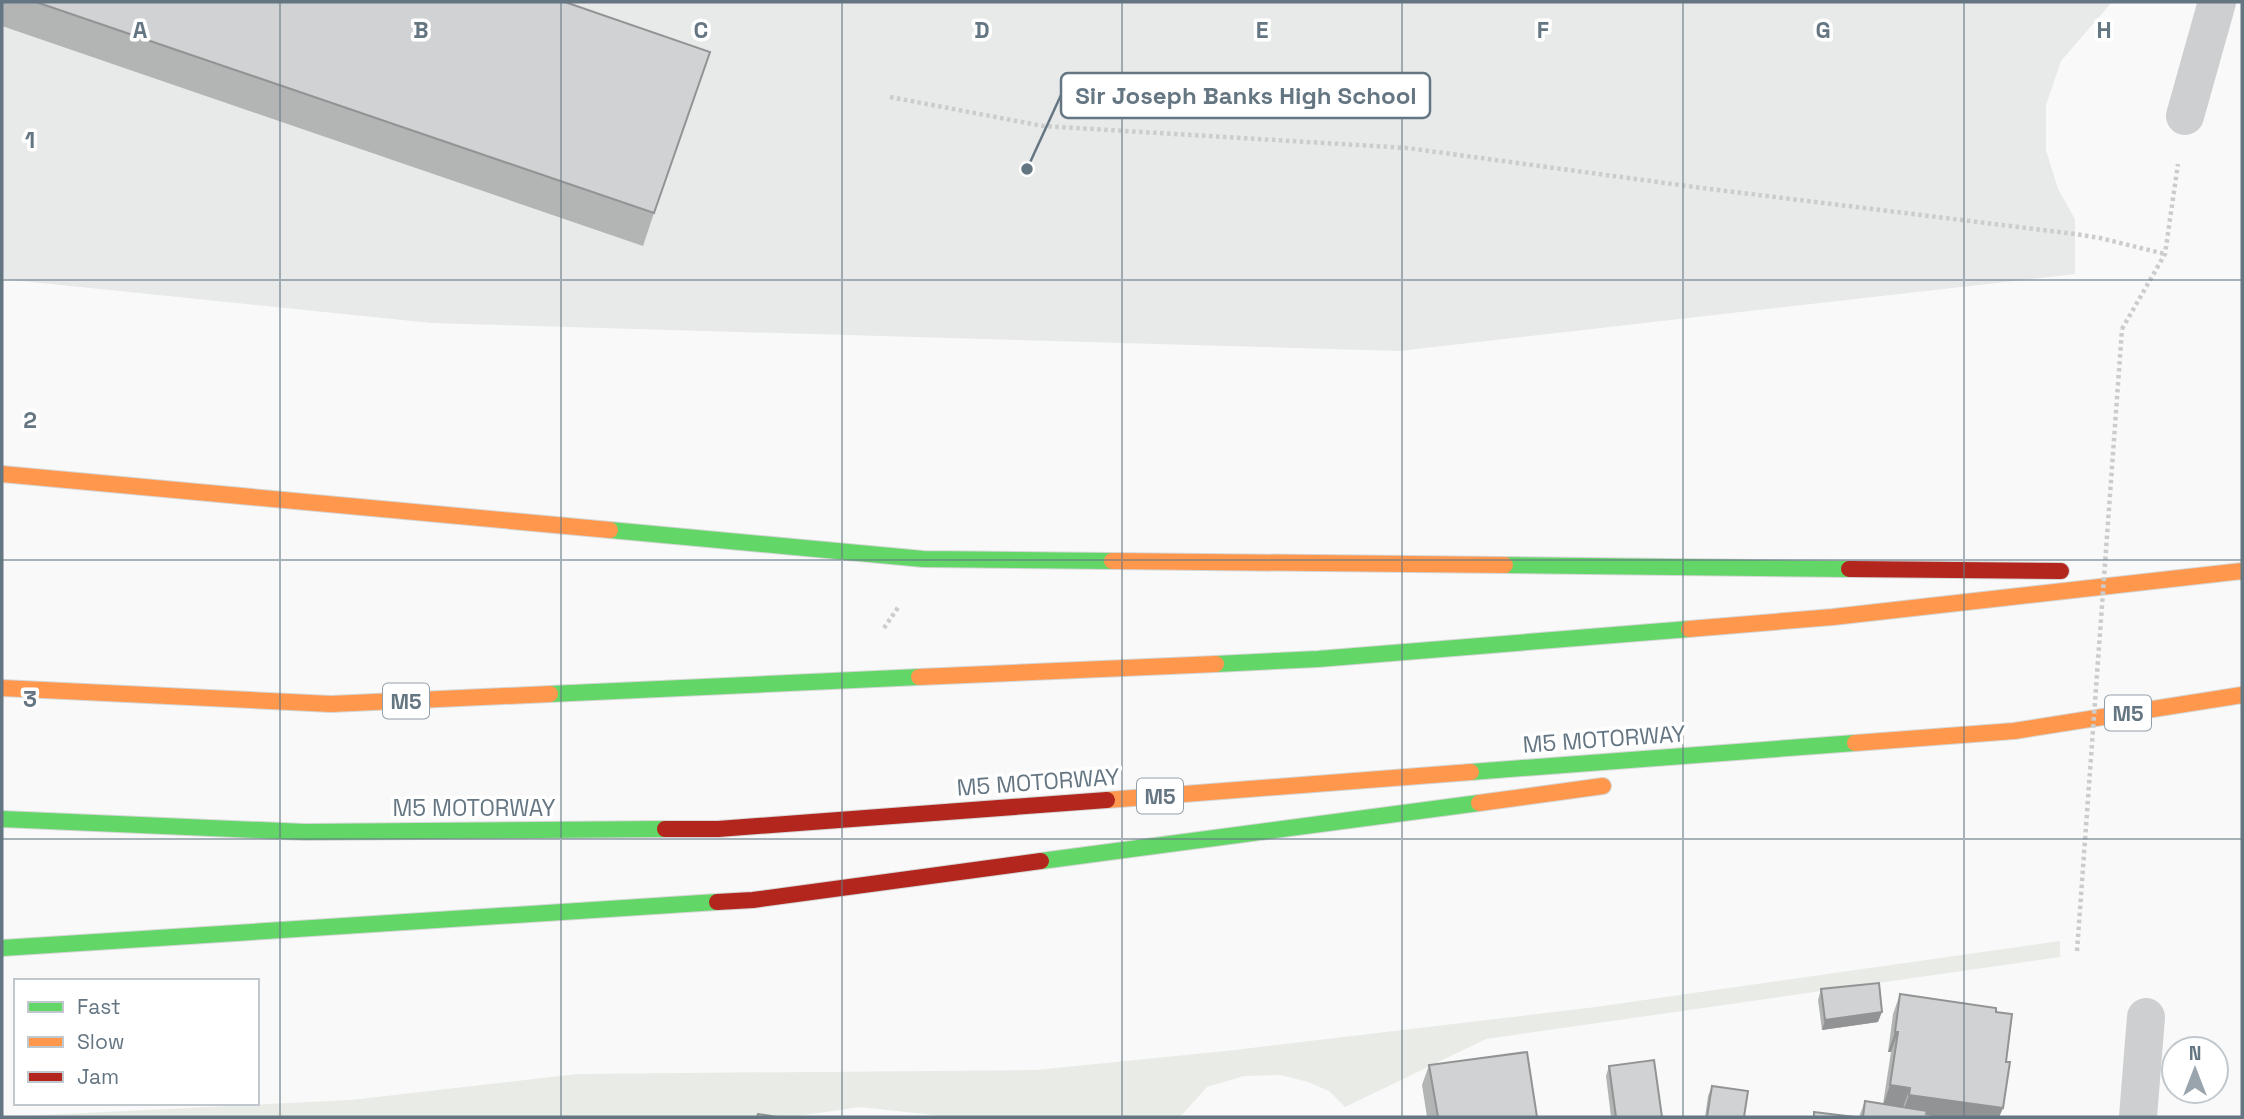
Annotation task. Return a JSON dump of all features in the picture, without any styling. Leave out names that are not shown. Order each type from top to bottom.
[{"type":"highway","points":[[2,474],[923,559],[2237,572]]},
{"type":"highway","name":"M5","points":[[2,688],[331,704],[1318,659],[1833,617],[2237,572]]},
{"type":"highway","name":"M5 MOTORWAY","points":[[2,819],[304,832],[718,829],[2014,731],[2242,695]]},
{"type":"highway","points":[[1737,768],[2014,731]]},
{"type":"highway","points":[[2,948],[753,900],[1612,785]]},
{"type":"street","points":[[2185,116],[2217,2]]},
{"type":"street","points":[[2138,1117],[2146,1017]]},
{"type":"path","points":[[890,97],[1043,126],[1407,148],[2075,234],[2165,254]]},
{"type":"path","points":[[2077,951],[2122,329],[2165,254],[2185,116]]},
{"type":"shaded area","points":[[2,2],[2112,2],[2061,61],[2046,105],[2046,150],[2058,189],[2075,219],[2075,274],[1399,351],[431,323],[2,279]]},
{"type":"shaded area","points":[[2060,941],[2060,957],[1486,1039],[1345,1107],[1329,1091],[1281,1075],[1244,1076],[1207,1087],[1180,1117],[952,1117],[860,1107],[791,1117],[2,1117],[351,1100],[577,1074],[1036,1070],[1235,1050],[1588,1008]]},
{"type":"building","points":[[36,2],[565,2],[710,52],[654,213]]},
{"type":"building","points":[[1879,983],[1882,1012],[1825,1020],[1821,989]]},
{"type":"building","points":[[1900,994],[1996,1008],[1996,1012],[2012,1014],[2006,1062],[2010,1062],[2003,1108],[1909,1095],[1910,1088],[1890,1085],[1898,1032],[1895,1032]]},
{"type":"building","points":[[1527,1052],[1537,1117],[1438,1117],[1429,1065]]},
{"type":"building","points":[[1654,1060],[1662,1117],[1616,1117],[1609,1066]]},
{"type":"building","points":[[1712,1086],[1748,1091],[1744,1117],[1707,1117]]},
{"type":"building","points":[[1865,1101],[1927,1111],[1926,1114],[1945,1117],[1863,1117]]},
{"type":"building","points":[[1814,1112],[1855,1117],[1814,1117]]},
{"type":"traffic: fast","points":[[610,530],[923,559],[1112,561]]},
{"type":"traffic: fast","points":[[1505,565],[1849,569]]},
{"type":"traffic: fast","points":[[1216,664],[1318,659],[1689,629]]},
{"type":"traffic: fast","points":[[550,694],[919,677]]},
{"type":"traffic: fast","points":[[1471,772],[1855,743]]},
{"type":"traffic: fast","points":[[1041,861],[1479,803]]},
{"type":"traffic: fast","points":[[2,819],[305,832],[665,829]]},
{"type":"traffic: fast","points":[[2,948],[717,902]]},
{"type":"traffic: slow","points":[[2,474],[610,530]]},
{"type":"traffic: slow","points":[[1112,561],[1505,565]]},
{"type":"traffic: slow","points":[[1689,629],[1833,617],[2242,571]]},
{"type":"traffic: slow","points":[[919,677],[1216,664]]},
{"type":"traffic: slow","points":[[2,688],[331,704],[550,694]]},
{"type":"traffic: slow","points":[[1855,743],[2014,731],[2242,695]]},
{"type":"traffic: slow","points":[[1107,800],[1471,772]]},
{"type":"traffic: slow","points":[[1479,803],[1603,786]]},
{"type":"traffic: jam","points":[[1849,569],[2061,571]]},
{"type":"traffic: jam","points":[[665,829],[718,829],[1107,800]]},
{"type":"traffic: jam","points":[[717,902],[753,900],[1041,861]]},
{"type":"place","name":"Sir Joseph Banks High School","points":[[1027,169]]}]
